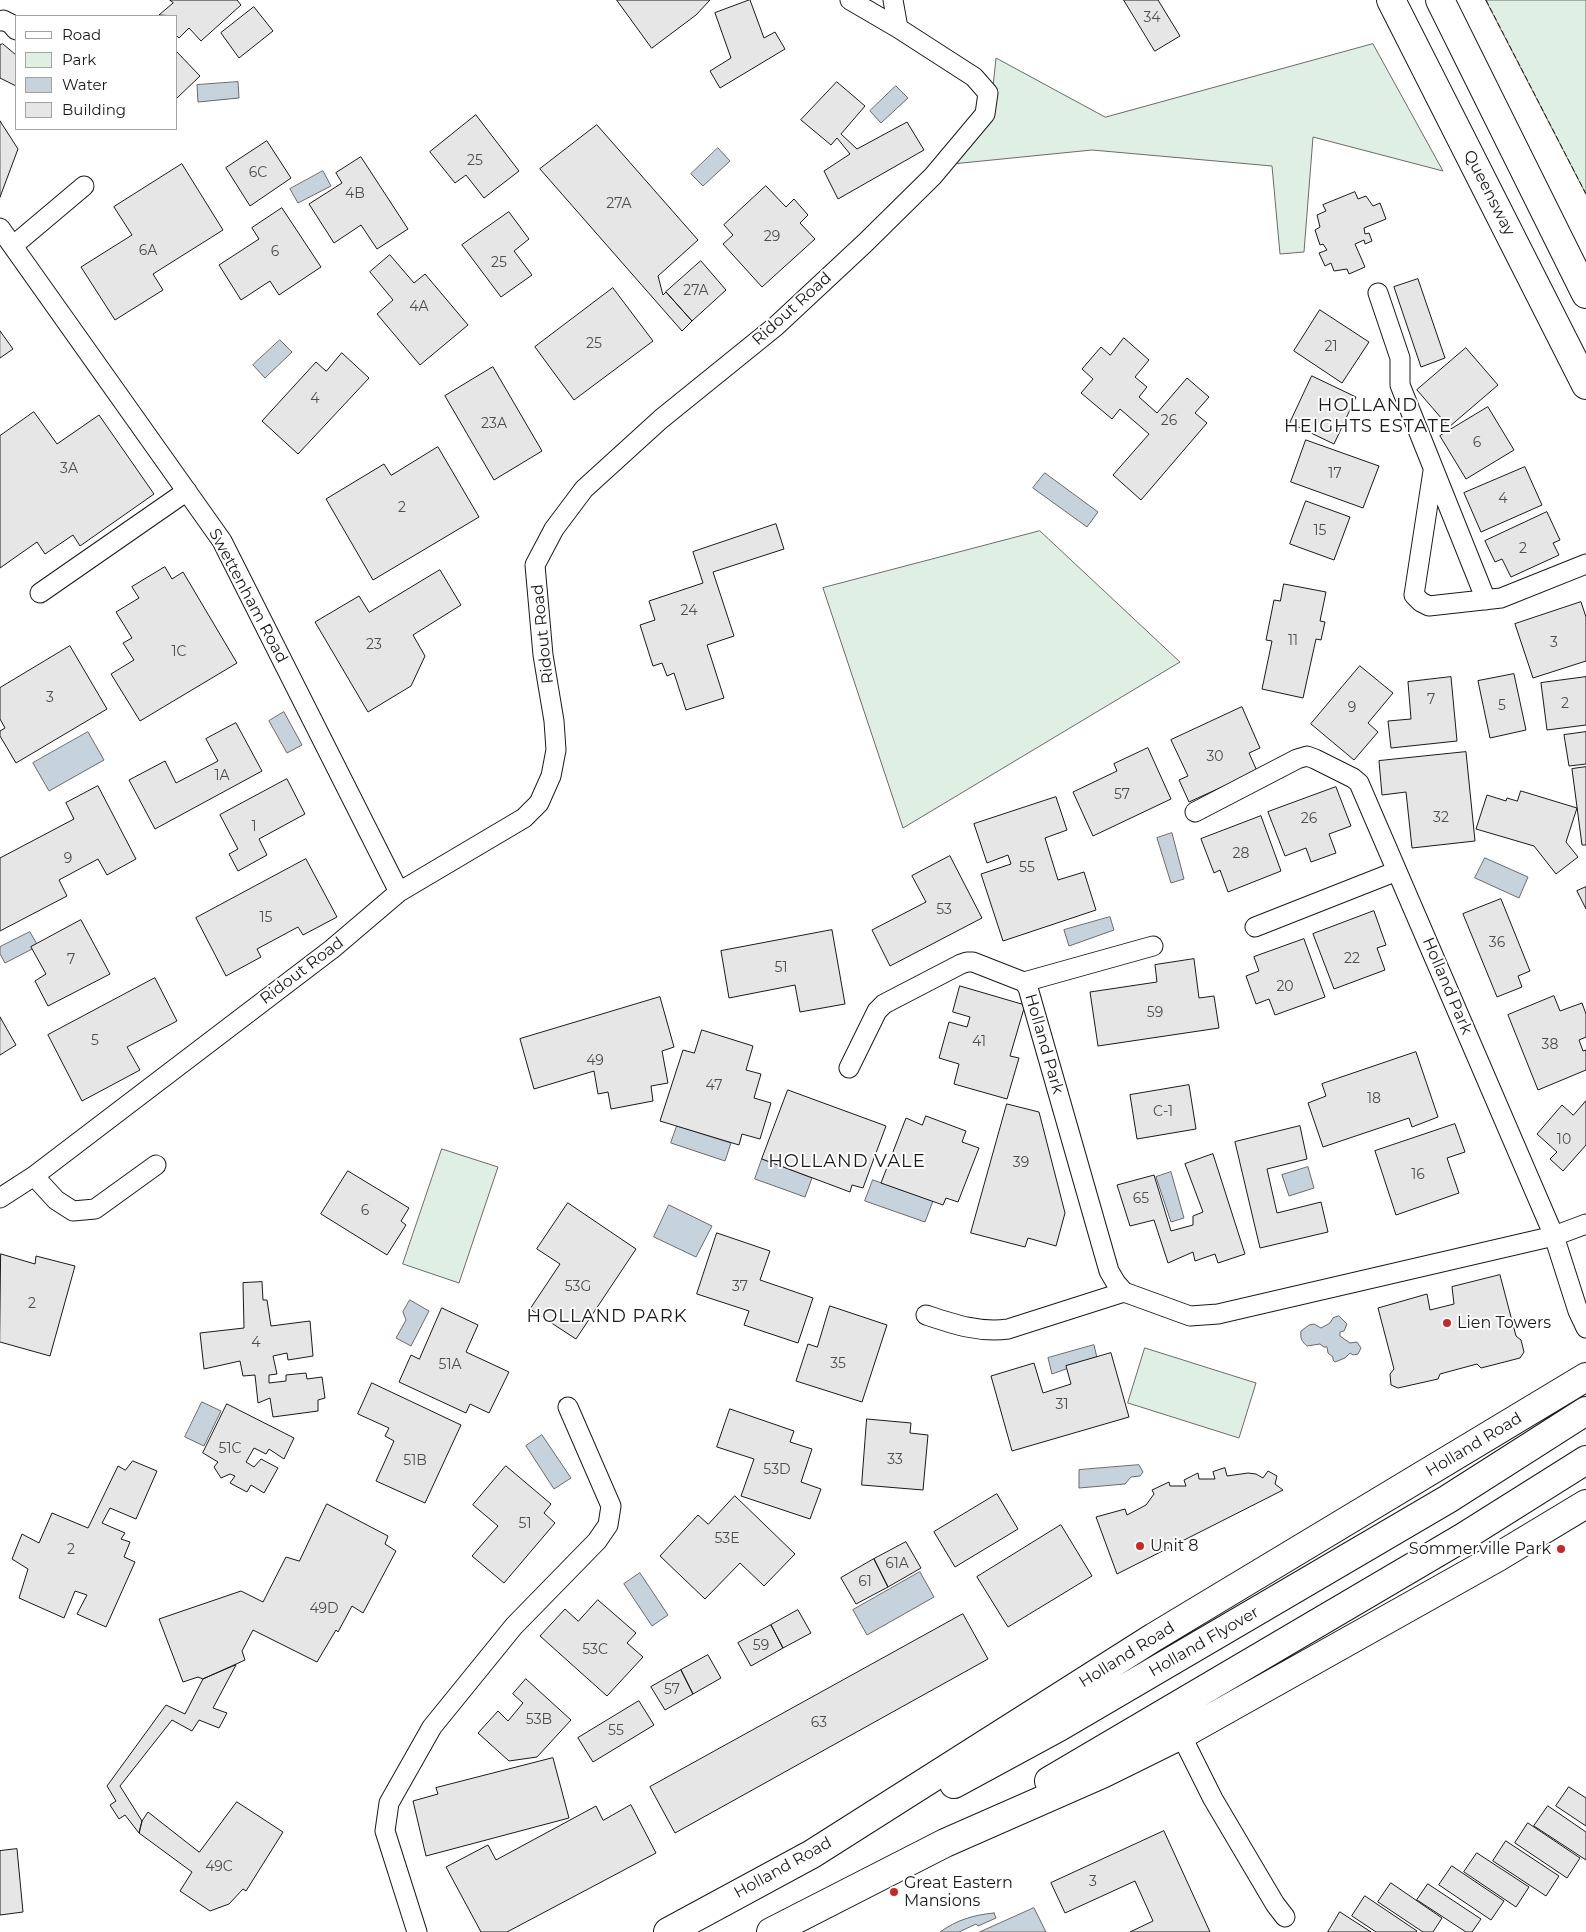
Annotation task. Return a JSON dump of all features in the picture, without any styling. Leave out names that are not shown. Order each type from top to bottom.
[{"type":"main road","name":"Queensway","points":[[1391,0],[1586,385]]},
{"type":"main road","points":[[1440,0],[1582,282]]},
{"type":"main road","name":"Holland Road","points":[[668,1932],[812,1854],[1154,1637],[1586,1377]]},
{"type":"main road","name":"Holland Flyover","points":[[812,1854],[951,1786],[1059,1727],[1448,1499],[1586,1411]]},
{"type":"main road","points":[[945,1843],[1462,1538],[1586,1460]]},
{"type":"main road","points":[[771,1932],[945,1843],[1102,1774],[1181,1735],[1498,1557],[1586,1504]]},
{"type":"street","name":"Ridout Road","points":[[0,1198],[34,1176],[332,949],[399,892],[524,818],[539,803],[551,776],[556,750],[554,721],[543,655],[535,565],[554,529],[584,489],[661,419],[776,326],[866,243],[933,176],[985,114],[988,93],[974,78],[898,28],[850,0]]},
{"type":"street","points":[[892,0],[898,28]]},
{"type":"street","points":[[0,21],[3,20],[11,24],[15,29]]},
{"type":"street","points":[[14,245],[84,186]]},
{"type":"street","name":"Swettenham Road","points":[[0,228],[14,245],[222,541],[399,892]]},
{"type":"street","points":[[1378,293],[1400,358],[1400,384],[1486,600]]},
{"type":"street","points":[[1433,470],[1414,595],[1421,602],[1429,606],[1501,598],[1586,564]]},
{"type":"street","points":[[40,593],[187,491]]},
{"type":"street","name":"Holland Park","points":[[1195,812],[1297,759],[1307,756],[1353,778],[1359,783],[1554,1236],[1578,1310],[1586,1328]]},
{"type":"street","points":[[1255,927],[1397,871]]},
{"type":"street","points":[[1024,982],[1153,946]]},
{"type":"street","name":"Holland Park","points":[[849,1068],[877,1011],[884,1004],[961,964],[973,962],[1024,982],[1028,988],[1110,1271],[1116,1283],[1124,1292]]},
{"type":"street","points":[[34,1176],[56,1200],[73,1211],[95,1209],[156,1165]]},
{"type":"street","points":[[926,1314],[956,1324],[988,1331],[1008,1329],[1124,1292],[1190,1316],[1203,1316],[1554,1236],[1586,1224]]},
{"type":"street","points":[[417,1932],[385,1830],[389,1803],[432,1727],[514,1626],[597,1541],[608,1525],[611,1506],[568,1407]]},
{"type":"street","points":[[1181,1735],[1213,1799],[1275,1904],[1285,1917]]},
{"type":"green space","points":[[1486,0],[1586,0],[1586,194]]},
{"type":"green space","points":[[1373,44],[1443,171],[1313,137],[1304,252],[1280,254],[1272,166],[1092,150],[952,164],[990,115],[996,58],[1105,117]]},
{"type":"green space","points":[[1040,531],[1180,662],[903,828],[823,588]]},
{"type":"green space","points":[[442,1149],[498,1167],[459,1283],[403,1264]]},
{"type":"green space","points":[[1145,1348],[1256,1383],[1239,1438],[1128,1403]]},
{"type":"water","points":[[238,82],[239,98],[198,102],[197,85]]},
{"type":"water","points":[[896,86],[908,98],[881,123],[870,111]]},
{"type":"water","points":[[718,148],[730,161],[703,186],[691,174]]},
{"type":"water","points":[[323,171],[331,186],[298,203],[290,189]]},
{"type":"water","points":[[280,340],[292,352],[265,378],[253,365]]},
{"type":"water","points":[[1045,473],[1098,512],[1087,527],[1033,488]]},
{"type":"water","points":[[284,712],[302,745],[287,753],[269,721]]},
{"type":"water","points":[[88,732],[104,760],[49,791],[33,763]]},
{"type":"water","points":[[1172,833],[1184,879],[1171,883],[1157,838]]},
{"type":"water","points":[[1485,858],[1528,877],[1519,898],[1475,878]]},
{"type":"water","points":[[1110,917],[1114,930],[1069,946],[1064,930]]},
{"type":"water","points":[[30,932],[38,946],[5,963],[0,954],[0,947]]},
{"type":"water","points":[[677,1126],[731,1143],[725,1161],[671,1143]]},
{"type":"water","points":[[762,1159],[812,1178],[805,1197],[755,1179]]},
{"type":"water","points":[[1308,1167],[1314,1188],[1289,1196],[1282,1175]]},
{"type":"water","points":[[1171,1172],[1184,1218],[1171,1222],[1156,1177]]},
{"type":"water","points":[[873,1180],[933,1201],[925,1222],[865,1201]]},
{"type":"water","points":[[669,1205],[712,1226],[696,1257],[654,1237]]},
{"type":"water","points":[[410,1300],[429,1311],[411,1346],[396,1338],[406,1320],[403,1312]]},
{"type":"water","points":[[1339,1316],[1347,1324],[1344,1331],[1340,1332],[1340,1336],[1350,1343],[1357,1342],[1361,1348],[1358,1354],[1353,1355],[1350,1353],[1345,1358],[1335,1362],[1328,1353],[1327,1347],[1320,1344],[1307,1346],[1302,1340],[1301,1331],[1314,1324],[1321,1328],[1330,1323],[1333,1318]]},
{"type":"water","points":[[1094,1345],[1097,1358],[1052,1374],[1048,1358]]},
{"type":"water","points":[[202,1402],[221,1411],[204,1446],[185,1437]]},
{"type":"water","points":[[542,1435],[571,1478],[554,1489],[526,1446]]},
{"type":"water","points":[[1139,1465],[1143,1472],[1140,1476],[1131,1477],[1125,1484],[1079,1488],[1079,1470]]},
{"type":"water","points":[[920,1572],[934,1597],[867,1635],[853,1610]]},
{"type":"water","points":[[640,1573],[668,1615],[652,1626],[624,1584]]},
{"type":"water","points":[[1034,1908],[1046,1932],[980,1932]]},
{"type":"water","points":[[994,1913],[996,1918],[978,1926],[976,1924],[959,1932],[940,1932],[966,1919]]},
{"type":"building","points":[[170,0],[237,0],[241,5],[201,41],[189,28],[178,37],[178,15],[159,15],[173,3]]},
{"type":"building","points":[[617,0],[710,0],[696,15],[652,48]]},
{"type":"building","points":[[750,0],[764,38],[775,32],[785,49],[720,88],[710,71],[731,58],[715,13]]},
{"type":"building","points":[[1124,0],[1158,0],[1180,36],[1155,51]]},
{"type":"building","points":[[254,7],[273,31],[239,58],[221,33]]},
{"type":"building","points":[[3,44],[15,54],[15,86],[0,78],[0,45]]},
{"type":"building","points":[[178,53],[200,76],[178,97]]},
{"type":"building","points":[[837,82],[865,106],[841,134],[857,149],[907,122],[924,150],[838,199],[824,171],[850,154],[837,138],[831,145],[801,120]]},
{"type":"building","points":[[476,115],[519,171],[484,198],[466,175],[455,183],[430,152]]},
{"type":"building","points":[[0,121],[18,149],[0,197]]},
{"type":"building","points":[[597,125],[698,240],[658,276],[663,295],[666,292],[692,321],[682,331],[540,169]]},
{"type":"building","points":[[267,141],[291,178],[250,206],[226,168]]},
{"type":"building","points":[[361,157],[408,229],[377,249],[361,225],[334,243],[309,204],[342,183],[336,173]]},
{"type":"building","points":[[182,164],[223,230],[153,274],[163,290],[115,320],[81,267],[132,235],[114,207]]},
{"type":"building","points":[[766,186],[786,207],[794,199],[808,215],[800,223],[815,239],[762,287],[723,244],[733,235],[724,225]]},
{"type":"building","points":[[1355,192],[1358,199],[1366,196],[1373,206],[1380,203],[1386,219],[1364,228],[1365,234],[1369,233],[1372,241],[1365,244],[1364,240],[1355,244],[1365,267],[1349,274],[1347,269],[1334,271],[1331,263],[1325,266],[1319,253],[1327,250],[1323,244],[1320,245],[1315,230],[1320,227],[1317,215],[1326,211],[1323,205]]},
{"type":"building","points":[[282,208],[321,267],[279,295],[270,281],[241,300],[219,265],[259,239],[252,228]]},
{"type":"building","points":[[509,212],[529,239],[514,251],[532,275],[501,297],[462,245]]},
{"type":"building","points":[[390,255],[414,283],[425,274],[468,325],[420,365],[377,314],[393,300],[370,272]]},
{"type":"building","points":[[701,261],[726,290],[692,321],[666,292]]},
{"type":"building","points":[[1418,279],[1445,358],[1421,367],[1394,287]]},
{"type":"building","points":[[613,288],[653,341],[574,400],[535,347]]},
{"type":"building","points":[[1320,310],[1369,342],[1342,383],[1294,351]]},
{"type":"building","points":[[0,331],[13,349],[0,358]]},
{"type":"building","points":[[1124,338],[1149,360],[1135,377],[1147,387],[1139,397],[1157,413],[1187,378],[1209,397],[1195,413],[1207,423],[1141,500],[1113,475],[1149,434],[1120,409],[1112,419],[1081,393],[1093,379],[1082,369],[1101,347],[1110,355]]},
{"type":"building","points":[[1466,348],[1498,385],[1449,427],[1417,390]]},
{"type":"building","points":[[342,353],[369,378],[298,454],[262,421],[316,362],[326,371]]},
{"type":"building","points":[[493,367],[542,451],[494,480],[445,396]]},
{"type":"building","points":[[1312,376],[1356,397],[1334,444],[1290,423]]},
{"type":"building","points":[[1488,407],[1514,450],[1466,479],[1440,436]]},
{"type":"building","points":[[34,412],[57,444],[99,415],[154,494],[80,546],[73,535],[45,554],[37,542],[0,568],[0,436]]},
{"type":"building","points":[[1306,440],[1379,466],[1363,508],[1291,482]]},
{"type":"building","points":[[438,447],[479,517],[373,580],[326,499],[384,464],[391,475]]},
{"type":"building","points":[[1525,467],[1542,505],[1481,532],[1464,493]]},
{"type":"building","points":[[1306,501],[1350,517],[1334,560],[1290,544]]},
{"type":"building","points":[[1547,512],[1560,540],[1553,543],[1559,555],[1511,577],[1502,559],[1495,562],[1485,541]]},
{"type":"building","points":[[776,524],[784,549],[713,572],[734,636],[707,645],[724,698],[686,710],[674,673],[667,676],[662,663],[653,666],[640,625],[655,620],[649,601],[703,583],[693,552]]},
{"type":"building","points":[[165,567],[172,579],[183,572],[237,663],[140,721],[111,674],[134,660],[123,643],[132,638],[116,612],[139,598],[132,587]]},
{"type":"building","points":[[440,570],[461,605],[413,635],[425,656],[411,686],[368,712],[315,622],[359,596],[369,612]]},
{"type":"building","points":[[1284,584],[1326,592],[1320,621],[1325,622],[1321,640],[1316,639],[1303,698],[1262,689],[1272,641],[1266,640],[1274,600],[1280,601]]},
{"type":"building","points":[[1581,602],[1586,617],[1586,661],[1533,678],[1515,624]]},
{"type":"building","points":[[70,646],[107,709],[16,763],[0,736],[0,731],[5,728],[0,719],[0,688]]},
{"type":"building","points":[[1360,666],[1393,693],[1368,723],[1378,732],[1354,760],[1311,724]]},
{"type":"building","points":[[1514,674],[1526,730],[1490,738],[1478,681]]},
{"type":"building","points":[[1451,677],[1457,741],[1391,748],[1388,721],[1411,719],[1408,682]]},
{"type":"building","points":[[1586,677],[1586,725],[1547,730],[1541,683]]},
{"type":"building","points":[[1242,707],[1260,748],[1249,753],[1257,771],[1189,802],[1179,780],[1188,776],[1171,740]]},
{"type":"building","points":[[236,723],[262,771],[155,829],[129,780],[165,761],[176,783],[218,761],[206,739]]},
{"type":"building","points":[[1586,732],[1586,764],[1569,766],[1564,735]]},
{"type":"building","points":[[1148,748],[1171,799],[1093,836],[1073,792],[1117,771],[1114,764]]},
{"type":"building","points":[[1466,752],[1475,841],[1412,848],[1406,792],[1382,795],[1379,761]]},
{"type":"building","points":[[1586,767],[1586,845],[1582,845],[1572,769]]},
{"type":"building","points":[[287,779],[305,814],[259,839],[267,855],[238,871],[229,854],[238,849],[220,815]]},
{"type":"building","points":[[98,786],[136,859],[107,875],[98,859],[59,880],[67,896],[0,931],[0,858],[74,819],[66,803]]},
{"type":"building","points":[[1336,787],[1351,826],[1329,834],[1336,853],[1311,862],[1306,848],[1285,856],[1268,812]]},
{"type":"building","points":[[1521,791],[1577,808],[1566,842],[1578,857],[1556,874],[1534,846],[1476,829],[1487,795],[1506,801],[1507,798],[1517,801]]},
{"type":"building","points":[[1056,797],[1067,830],[1045,838],[1058,880],[1084,872],[1096,910],[1003,941],[981,874],[1011,864],[1008,855],[987,863],[974,824]]},
{"type":"building","points":[[1261,816],[1281,871],[1228,892],[1220,870],[1214,873],[1201,839]]},
{"type":"building","points":[[950,856],[982,918],[890,966],[872,930],[926,902],[912,876]]},
{"type":"building","points":[[306,859],[337,917],[303,935],[298,927],[257,949],[261,957],[226,976],[196,918]]},
{"type":"building","points":[[1586,887],[1586,909],[1577,891]]},
{"type":"building","points":[[1501,899],[1530,971],[1518,976],[1522,987],[1497,997],[1463,914]]},
{"type":"building","points":[[1374,911],[1386,945],[1377,948],[1385,970],[1334,989],[1313,934]]},
{"type":"building","points":[[81,920],[110,974],[48,1006],[35,981],[46,974],[31,947]]},
{"type":"building","points":[[832,930],[845,1004],[800,1012],[795,985],[729,998],[721,951]]},
{"type":"building","points":[[1304,939],[1325,997],[1275,1015],[1269,999],[1256,1004],[1246,976],[1259,971],[1254,957]]},
{"type":"building","points":[[1194,959],[1199,998],[1214,996],[1219,1028],[1098,1046],[1090,992],[1157,982],[1155,965]]},
{"type":"building","points":[[155,978],[177,1021],[127,1047],[140,1070],[82,1101],[48,1035]]},
{"type":"building","points":[[960,986],[1025,1005],[1010,1056],[1019,1058],[1007,1099],[954,1084],[959,1064],[939,1058],[949,1022],[967,1027],[970,1017],[953,1012]]},
{"type":"building","points":[[1554,996],[1560,1011],[1582,1003],[1586,1014],[1586,1037],[1579,1040],[1583,1051],[1586,1050],[1586,1070],[1538,1090],[1508,1015]]},
{"type":"building","points":[[660,997],[674,1047],[662,1051],[668,1083],[651,1086],[653,1101],[611,1109],[608,1092],[598,1094],[594,1071],[534,1089],[520,1039]]},
{"type":"building","points":[[0,1017],[16,1045],[0,1055]]},
{"type":"building","points":[[702,1030],[753,1046],[746,1070],[761,1074],[754,1098],[771,1103],[760,1139],[742,1134],[739,1145],[660,1121],[683,1050],[694,1053]]},
{"type":"building","points":[[1416,1052],[1438,1117],[1412,1127],[1409,1118],[1323,1147],[1308,1103],[1326,1096],[1322,1084]]},
{"type":"building","points":[[1189,1085],[1196,1129],[1137,1139],[1130,1095]]},
{"type":"building","points":[[788,1090],[886,1126],[863,1188],[852,1185],[850,1192],[762,1159]]},
{"type":"building","points":[[1586,1101],[1586,1145],[1563,1171],[1550,1159],[1557,1152],[1537,1134],[1562,1105],[1573,1115]]},
{"type":"building","points":[[1007,1104],[1039,1112],[1065,1213],[1056,1246],[1028,1238],[1025,1247],[971,1233]]},
{"type":"building","points":[[926,1116],[966,1131],[962,1142],[979,1148],[958,1202],[946,1198],[943,1205],[881,1183],[906,1118],[922,1125]]},
{"type":"building","points":[[1455,1124],[1465,1152],[1447,1158],[1459,1193],[1396,1215],[1375,1151]]},
{"type":"building","points":[[1300,1126],[1307,1159],[1267,1169],[1277,1213],[1321,1202],[1328,1232],[1260,1248],[1235,1142]]},
{"type":"building","points":[[1213,1154],[1245,1254],[1218,1263],[1215,1254],[1195,1261],[1193,1252],[1168,1263],[1154,1220],[1130,1226],[1117,1185],[1154,1175],[1171,1231],[1193,1225],[1193,1216],[1203,1212],[1185,1164]]},
{"type":"building","points":[[348,1171],[409,1208],[401,1221],[406,1225],[387,1255],[321,1214]]},
{"type":"building","points":[[568,1203],[636,1249],[576,1339],[530,1309],[560,1264],[537,1249]]},
{"type":"building","points":[[717,1233],[770,1251],[760,1280],[813,1298],[798,1343],[744,1325],[749,1311],[697,1294]]},
{"type":"building","points":[[1,1254],[35,1264],[36,1256],[75,1266],[50,1356],[0,1342]]},
{"type":"building","name":"Lien Towers","points":[[1500,1275],[1516,1336],[1521,1340],[1524,1352],[1520,1358],[1481,1368],[1477,1364],[1440,1374],[1438,1379],[1398,1388],[1391,1385],[1390,1374],[1394,1369],[1378,1308],[1427,1294],[1430,1310],[1454,1304],[1452,1287]]},
{"type":"building","points":[[262,1282],[263,1300],[267,1300],[271,1326],[310,1321],[313,1356],[288,1360],[287,1353],[273,1356],[277,1374],[269,1375],[269,1383],[286,1381],[286,1375],[306,1373],[307,1379],[322,1377],[325,1398],[318,1400],[318,1411],[273,1417],[270,1398],[258,1403],[255,1375],[243,1376],[240,1361],[204,1369],[200,1333],[244,1328],[243,1283]]},
{"type":"building","points":[[830,1306],[887,1325],[862,1402],[796,1381],[808,1344],[817,1347]]},
{"type":"building","points":[[442,1308],[478,1325],[466,1352],[509,1372],[489,1413],[470,1404],[466,1413],[399,1382],[411,1355],[419,1359]]},
{"type":"building","points":[[1111,1353],[1129,1417],[1012,1451],[991,1376],[1034,1363],[1043,1393],[1071,1384],[1066,1366]]},
{"type":"building","points":[[372,1383],[461,1425],[425,1503],[376,1481],[394,1441],[385,1436],[389,1428],[358,1414]]},
{"type":"building","points":[[227,1404],[294,1438],[284,1459],[269,1449],[266,1454],[254,1448],[246,1462],[254,1467],[261,1459],[278,1468],[264,1493],[251,1485],[247,1492],[230,1483],[235,1476],[230,1474],[221,1478],[214,1467],[218,1462],[203,1453]]},
{"type":"building","points":[[730,1409],[794,1431],[790,1442],[812,1449],[801,1482],[821,1489],[810,1519],[741,1496],[754,1459],[717,1447]]},
{"type":"building","points":[[867,1419],[911,1423],[910,1433],[928,1435],[923,1490],[862,1485]]},
{"type":"building","points":[[133,1461],[157,1471],[136,1519],[110,1508],[102,1523],[125,1533],[121,1539],[130,1542],[124,1557],[135,1562],[106,1627],[77,1614],[87,1595],[75,1591],[64,1618],[19,1598],[28,1569],[12,1559],[22,1534],[39,1543],[52,1513],[88,1528],[118,1466],[125,1470]]},
{"type":"building","points":[[506,1466],[551,1504],[544,1513],[555,1523],[504,1583],[472,1556],[498,1526],[473,1505]]},
{"type":"building","name":"Unit 8","points":[[1225,1468],[1227,1476],[1248,1473],[1256,1474],[1263,1478],[1268,1471],[1277,1476],[1275,1484],[1283,1490],[1117,1574],[1096,1517],[1125,1509],[1127,1515],[1146,1505],[1154,1494],[1152,1490],[1169,1482],[1170,1486],[1186,1486],[1184,1480],[1198,1473],[1199,1479],[1215,1479],[1213,1472]]},
{"type":"building","points":[[997,1494],[1018,1529],[955,1567],[934,1532]]},
{"type":"building","points":[[735,1496],[795,1554],[764,1586],[740,1563],[705,1599],[660,1556],[698,1515],[708,1524]]},
{"type":"building","points":[[327,1504],[388,1536],[385,1544],[396,1551],[363,1613],[352,1606],[338,1632],[336,1630],[317,1662],[253,1630],[242,1651],[245,1660],[203,1679],[198,1677],[183,1682],[159,1619],[241,1591],[263,1602],[286,1557],[299,1561]]},
{"type":"building","points":[[1061,1525],[1092,1576],[1008,1627],[977,1577]]},
{"type":"building","points":[[906,1542],[921,1568],[888,1587],[874,1559]]},
{"type":"building","points":[[874,1559],[888,1587],[856,1604],[841,1578]]},
{"type":"building","points":[[598,1600],[636,1633],[627,1643],[643,1657],[607,1696],[540,1636],[565,1609],[578,1621]]},
{"type":"building","points":[[798,1610],[811,1633],[783,1648],[771,1625]]},
{"type":"building","points":[[963,1614],[988,1659],[675,1833],[650,1787]]},
{"type":"building","points":[[771,1625],[783,1648],[751,1666],[738,1643]]},
{"type":"building","points":[[708,1655],[721,1678],[693,1694],[681,1670]]},
{"type":"building","points":[[236,1665],[213,1708],[227,1713],[219,1728],[199,1720],[192,1731],[172,1720],[120,1786],[142,1821],[139,1833],[125,1815],[119,1819],[110,1805],[116,1801],[107,1786],[166,1705],[185,1714],[203,1679]]},
{"type":"building","points":[[681,1670],[693,1694],[665,1710],[651,1687]]},
{"type":"building","points":[[526,1679],[571,1720],[537,1757],[509,1761],[478,1733],[498,1711],[508,1721],[523,1703],[513,1694]]},
{"type":"building","points":[[639,1701],[654,1725],[593,1762],[578,1738]]},
{"type":"building","points":[[553,1758],[569,1818],[426,1856],[413,1801],[438,1794],[436,1788]]},
{"type":"building","points":[[1569,1787],[1586,1798],[1586,1826],[1556,1806]]},
{"type":"building","points":[[237,1802],[283,1832],[246,1891],[243,1889],[229,1904],[210,1911],[180,1891],[192,1872],[139,1833],[142,1821],[148,1812],[199,1852]]},
{"type":"building","points":[[631,1805],[656,1853],[507,1932],[481,1932],[446,1867],[488,1845],[496,1860],[596,1806],[603,1820]]},
{"type":"building","points":[[1548,1806],[1586,1832],[1586,1860],[1534,1826]]},
{"type":"building","points":[[1528,1823],[1580,1858],[1567,1878],[1515,1843]]},
{"type":"building","points":[[1164,1831],[1210,1932],[1130,1932],[1153,1921],[1135,1881],[1065,1913],[1051,1883]]},
{"type":"building","points":[[1506,1841],[1559,1876],[1546,1896],[1493,1861]]},
{"type":"building","points":[[17,1849],[23,1912],[0,1915],[0,1851]]},
{"type":"building","points":[[1477,1853],[1529,1887],[1516,1907],[1464,1872]]},
{"type":"building","points":[[1452,1866],[1504,1901],[1491,1920],[1439,1885]]},
{"type":"building","points":[[1391,1883],[1442,1918],[1433,1932],[1423,1932],[1378,1902]]},
{"type":"building","points":[[1428,1884],[1481,1919],[1472,1932],[1466,1932],[1417,1900]]},
{"type":"building","points":[[1365,1896],[1417,1931],[1376,1932],[1352,1916]]},
{"type":"building","points":[[1340,1912],[1371,1932],[1328,1932]]},
{"type":"fence","points":[[1486,0],[1586,194]]},
{"type":"place","name":"Lien Towers","points":[[1447,1323]]},
{"type":"place","name":"Unit 8","points":[[1140,1546]]},
{"type":"place","name":"Sommerville Park","points":[[1561,1549]]},
{"type":"place","name":"Great Eastern Mansions","points":[[894,1892]]},
{"type":"district","name":"HOLLAND HEIGHTS ESTATE","points":[[1368,416]]},
{"type":"district","name":"HOLLAND VALE","points":[[847,1162]]},
{"type":"district","name":"HOLLAND PARK","points":[[607,1317]]}]
